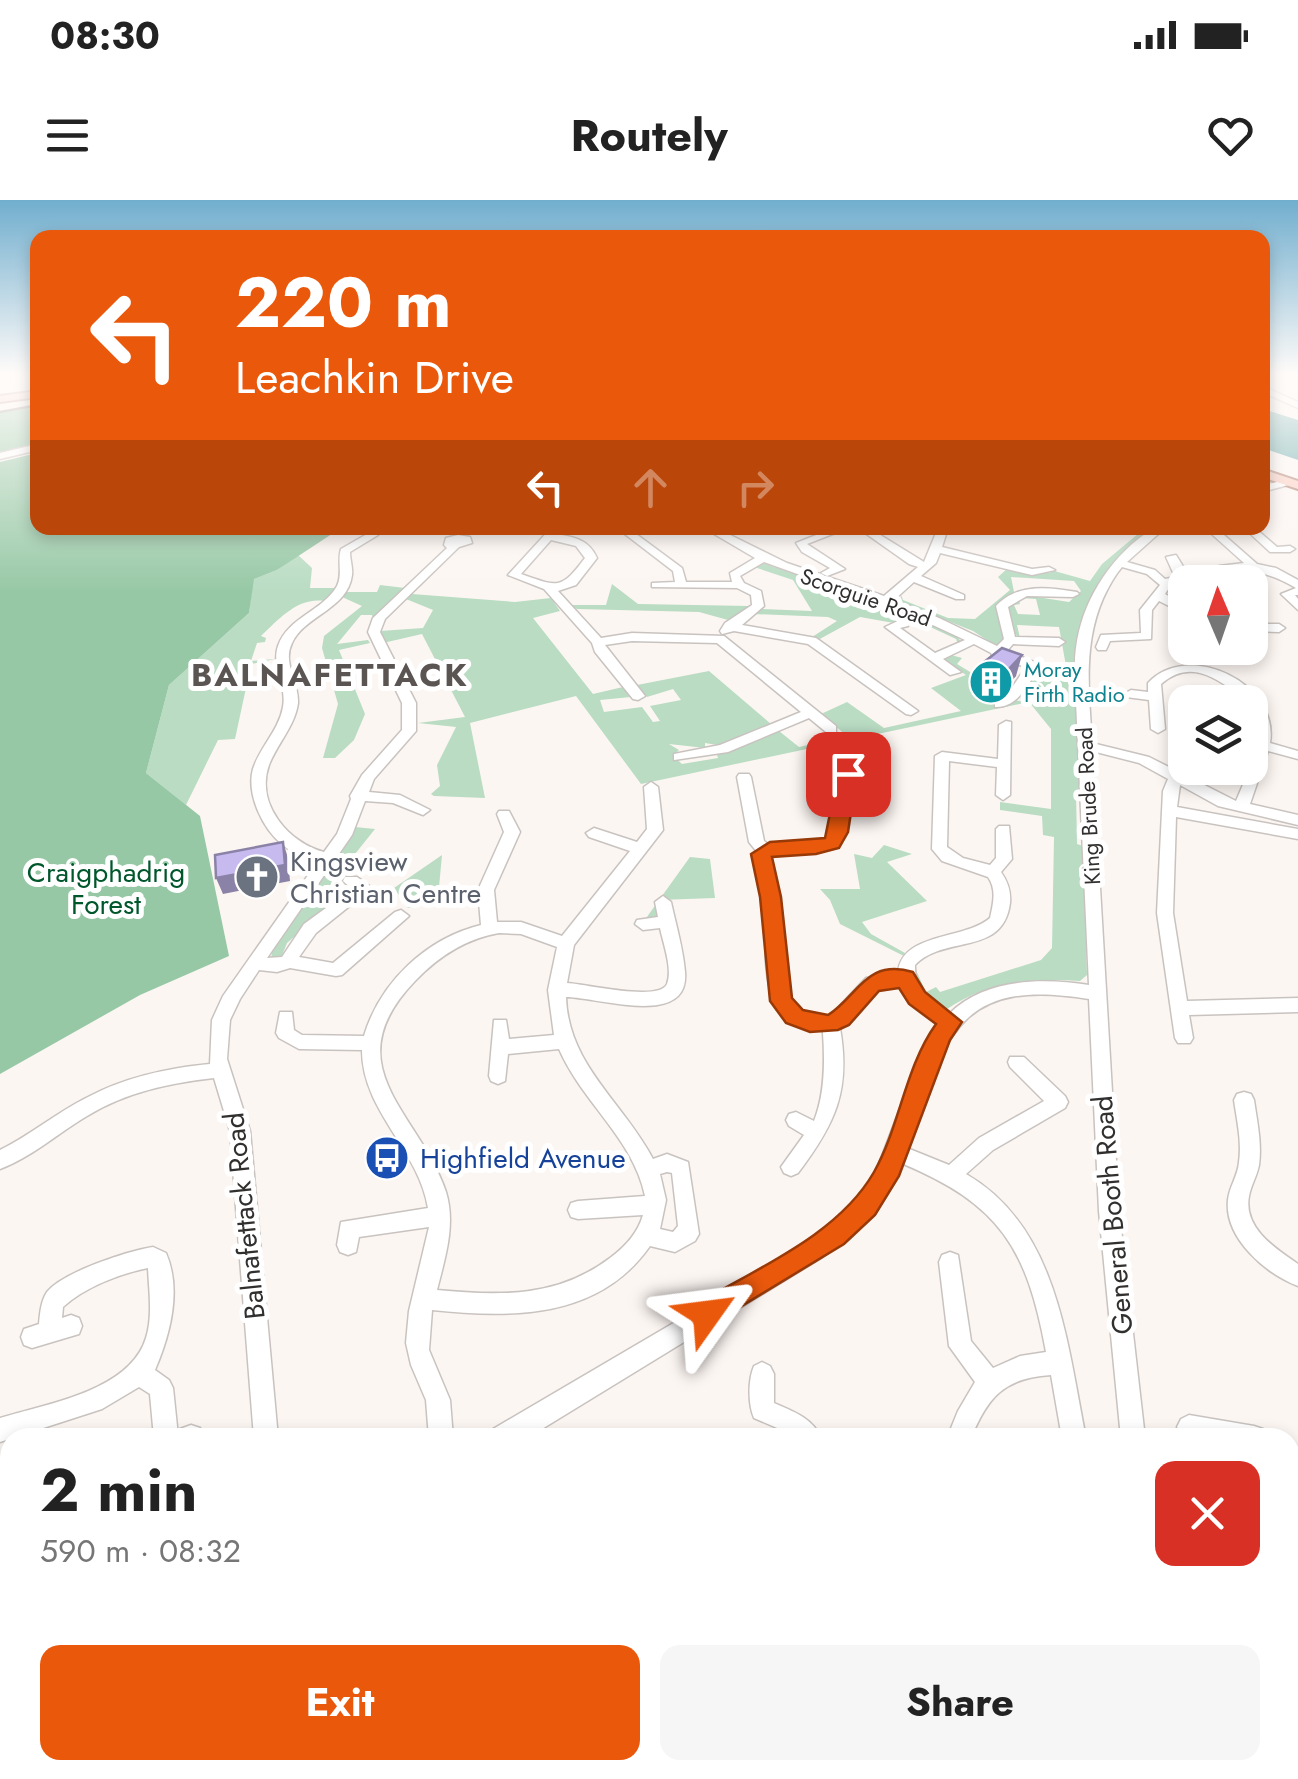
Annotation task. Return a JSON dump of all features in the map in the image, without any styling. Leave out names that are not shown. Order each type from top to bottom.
[{"type":"street","points":[[0,456],[30,449]]},
{"type":"street","points":[[329,858],[304,852],[281,838],[273,828],[258,781],[263,761],[283,731],[290,705],[281,656],[286,641],[341,588],[347,574],[345,551],[371,535]]},
{"type":"street","points":[[550,535],[514,576],[550,590],[598,642],[599,649],[638,696]]},
{"type":"street","points":[[550,590],[572,582],[591,558],[588,549],[578,542],[558,535]]},
{"type":"street","points":[[630,535],[680,580]]},
{"type":"street","name":"Scorguie Road","points":[[720,535],[760,559],[886,600],[1032,668],[1082,677]]},
{"type":"street","points":[[823,535],[801,543],[838,569]]},
{"type":"street","points":[[873,535],[913,562],[927,566]]},
{"type":"street","points":[[886,600],[927,566],[941,535]]},
{"type":"street","name":"King Brude Road","points":[[1096,993],[1082,677],[1086,619],[1097,592],[1118,562],[1151,535]]},
{"type":"street","points":[[1219,535],[1252,565]]},
{"type":"street","points":[[1257,535],[1274,550],[1290,548]]},
{"type":"street","name":"Balnafettack Road","points":[[265,1428],[240,1131],[220,1070],[220,1020],[254,963],[329,858],[348,825],[367,778],[403,741],[412,722],[409,703],[375,639],[376,624],[454,546]]},
{"type":"street","points":[[937,549],[1032,572],[1049,570]]},
{"type":"street","points":[[740,585],[734,575],[737,570],[760,559]]},
{"type":"street","points":[[1118,562],[1151,572],[1165,582],[1182,578],[1179,564]]},
{"type":"street","points":[[1268,569],[1281,573],[1298,588],[1286,594],[1298,606]]},
{"type":"street","points":[[915,578],[957,592]]},
{"type":"street","points":[[656,585],[680,580],[740,585],[756,593],[760,601],[724,633]]},
{"type":"street","points":[[1102,647],[1104,638],[1148,636],[1139,624],[1160,596],[1165,582]]},
{"type":"street","points":[[1010,640],[1002,606],[1014,594],[1073,594]]},
{"type":"street","points":[[1160,596],[1168,600]]},
{"type":"street","points":[[892,624],[954,672]]},
{"type":"street","points":[[1268,624],[1280,628]]},
{"type":"street","points":[[598,642],[632,636],[724,633],[812,641],[881,698],[911,712]]},
{"type":"street","points":[[724,633],[831,729]]},
{"type":"street","points":[[934,658],[974,640]]},
{"type":"street","points":[[1010,640],[1060,642]]},
{"type":"street","points":[[998,654],[1010,640]]},
{"type":"street","points":[[1000,704],[1012,698],[1032,668]]},
{"type":"street","points":[[1158,729],[1154,683],[1164,672],[1200,669],[1223,677],[1232,685]]},
{"type":"street","points":[[1131,694],[1155,697]]},
{"type":"street","points":[[680,757],[723,749],[810,713]]},
{"type":"street","points":[[1003,794],[1006,725]]},
{"type":"street","points":[[1085,745],[1130,755],[1168,776]]},
{"type":"street","points":[[1268,747],[1298,754]]},
{"type":"street","points":[[950,1022],[917,998],[906,978],[906,963],[919,950],[970,938],[998,921],[1001,885],[992,873],[977,864],[949,858],[940,850],[941,751],[1004,764]]},
{"type":"street","points":[[765,851],[832,843],[838,832],[844,770]]},
{"type":"street","points":[[744,777],[757,842],[765,851]]},
{"type":"street","points":[[1174,785],[1170,792],[1166,913],[1184,1038]]},
{"type":"street","points":[[1188,785],[1241,808],[1298,820]]},
{"type":"street","points":[[1241,808],[1248,785]]},
{"type":"street","points":[[424,1299],[513,1305],[556,1297],[610,1272],[647,1236],[655,1205],[648,1169],[586,1084],[565,1041],[558,990],[566,944],[655,830],[648,792]]},
{"type":"street","points":[[357,796],[394,798],[417,808],[426,794]]},
{"type":"street","points":[[1170,811],[1298,834]]},
{"type":"street","points":[[489,927],[486,890],[512,832],[504,814]]},
{"type":"street","points":[[992,873],[1004,859],[1004,829]]},
{"type":"street","points":[[601,833],[642,849]]},
{"type":"street","points":[[765,851],[761,858],[770,897],[781,1001],[794,1016],[810,1023],[830,1024],[841,1019],[872,983],[906,978]]},
{"type":"street","points":[[289,960],[292,949],[308,931],[364,888],[351,881]]},
{"type":"street","points":[[558,990],[596,991],[650,1000],[668,995],[678,983],[678,975],[663,902]]},
{"type":"street","points":[[254,963],[278,966],[289,960],[336,970],[401,916]]},
{"type":"street","points":[[643,924],[667,922]]},
{"type":"street","points":[[444,1428],[437,1398],[416,1344],[440,1216],[433,1188],[378,1087],[372,1042],[384,1006],[424,960],[452,939],[489,927],[528,930],[566,944]]},
{"type":"street","points":[[518,1428],[835,1236],[877,1192],[939,1037],[950,1022],[981,1000],[1014,990],[1051,987],[1096,993]]},
{"type":"street","name":"General Booth Road","points":[[1096,993],[1109,1211],[1132,1428]]},
{"type":"street","points":[[1179,1008],[1298,1005]]},
{"type":"street","points":[[286,1017],[285,1034],[300,1042],[372,1042]]},
{"type":"street","points":[[791,1167],[827,1109],[833,1044],[830,1024]]},
{"type":"street","points":[[498,1076],[500,1025]]},
{"type":"street","points":[[500,1047],[565,1041]]},
{"type":"street","points":[[953,1176],[980,1146],[1031,1122],[1058,1102],[1016,1062]]},
{"type":"street","points":[[0,1160],[46,1136],[81,1110],[128,1088],[169,1076],[220,1070]]},
{"type":"street","points":[[1244,1100],[1250,1148],[1248,1173],[1238,1200],[1241,1220],[1260,1248],[1298,1276]]},
{"type":"street","points":[[796,1120],[816,1132]]},
{"type":"street","points":[[896,1152],[953,1176],[1002,1214],[1028,1249],[1041,1281],[1072,1428]]},
{"type":"street","points":[[647,1236],[675,1242],[688,1234],[689,1226],[681,1168],[667,1163],[648,1169]]},
{"type":"street","points":[[578,1210],[655,1205]]},
{"type":"street","points":[[342,1236],[440,1216]]},
{"type":"street","points":[[6,1428],[107,1395],[140,1374],[160,1340],[162,1325],[159,1268],[152,1257],[134,1260],[61,1294],[51,1308],[51,1332]]},
{"type":"street","points":[[950,1262],[960,1346],[990,1381]]},
{"type":"street","points":[[964,1428],[990,1381],[1015,1367],[1058,1363]]},
{"type":"street","points":[[140,1374],[161,1388],[165,1428]]},
{"type":"street","points":[[762,1374],[762,1410],[797,1428]]},
{"type":"street","points":[[1188,1426],[1199,1428]]},
{"type":"green space","points":[[0,446],[30,446],[30,448],[0,455]]},
{"type":"green space","name":"Craigphadrig Forest","points":[[30,455],[30,535],[330,535],[277,570],[254,579],[249,613],[169,685],[146,773],[200,816],[229,956],[140,995],[0,1074],[0,462]]},
{"type":"green space","points":[[1137,535],[1145,535],[1121,556],[1097,587],[1082,623],[1076,666],[1071,671],[1030,661],[1066,666],[1059,627],[1017,625],[1020,638],[1006,607],[1019,601],[1014,605],[1018,614],[1040,615],[1036,599],[1021,598],[1024,595],[1069,602],[1081,591],[1074,581],[1011,577],[1014,592],[996,605],[1004,640],[996,646],[973,631],[900,602],[901,595],[903,600],[948,618],[975,619],[1010,590],[998,577],[1009,567],[1050,573],[1051,570],[1090,581],[1102,564]]},
{"type":"green space","points":[[298,555],[312,568],[310,588],[335,588],[324,601],[306,602],[290,611],[261,636],[266,638],[265,642],[257,643],[251,661],[275,659],[242,666],[246,688],[235,739],[218,740],[186,805],[146,773],[169,685],[249,613],[253,579],[277,570]]},
{"type":"green space","points":[[763,563],[899,608],[947,630],[961,641],[958,644],[956,639],[911,618],[894,623],[860,617],[818,640],[812,637],[837,621],[828,617],[754,614],[762,609],[812,611],[793,580],[751,566]]},
{"type":"green space","points":[[612,584],[638,604],[750,606],[728,620],[699,612],[577,609],[570,605],[606,605]]},
{"type":"green space","points":[[380,585],[405,588],[373,619],[372,615],[361,615],[337,644],[368,640],[370,643],[339,650],[365,714],[354,740],[335,758],[323,758],[338,704],[322,648],[324,636],[362,606],[342,597],[345,592],[377,592]]},
{"type":"green space","points":[[412,594],[515,602],[551,598],[560,611],[533,618],[593,694],[623,687],[631,697],[600,700],[604,712],[642,707],[653,722],[660,721],[650,706],[681,700],[673,689],[647,697],[637,685],[709,671],[771,724],[717,745],[705,743],[705,748],[669,744],[679,750],[673,756],[682,764],[718,758],[717,755],[779,731],[799,747],[847,736],[821,714],[847,702],[884,728],[961,711],[931,688],[966,675],[943,660],[951,655],[962,658],[957,664],[975,675],[970,687],[997,699],[1021,701],[1020,693],[1035,672],[1071,679],[1076,684],[1082,791],[1076,791],[1077,844],[1083,846],[1087,975],[1080,981],[1027,981],[995,987],[947,1009],[936,1006],[915,985],[914,966],[926,992],[936,987],[940,992],[1041,960],[1052,948],[1054,837],[1043,835],[1042,816],[1000,810],[1000,802],[1051,809],[1051,729],[1029,702],[641,784],[576,696],[470,723],[485,798],[434,796],[431,794],[440,786],[437,765],[456,727],[418,723],[465,717],[422,634],[383,643],[380,631],[423,628],[433,610],[406,599]]},
{"type":"green space","points":[[355,827],[375,829],[327,889],[345,892],[287,943],[281,958],[271,958],[273,948]]},
{"type":"green space","points":[[884,845],[912,854],[887,862],[927,901],[862,922],[871,934],[905,953],[904,956],[840,924],[830,900],[820,889],[860,889],[854,854],[872,858]]},
{"type":"green space","points":[[442,855],[438,898],[408,908],[394,888]]},
{"type":"green space","points":[[690,857],[710,859],[715,898],[659,900]]},
{"type":"green space","points":[[659,900],[661,914],[644,921]]},
{"type":"water","points":[[1270,446],[1298,446],[1298,460],[1270,450]]},
{"type":"building","points":[[1002,648],[1022,655],[1004,674],[979,666]]},
{"type":"building","points":[[283,842],[285,865],[216,878],[215,855]]},
{"type":"place","name":"Moray Firth Radio","points":[[991,682]]},
{"type":"place","name":"Kingsview Christian Centre","points":[[257,877]]},
{"type":"place","name":"Highfield Avenue","points":[[387,1158]]},
{"type":"district","name":"BALNAFETTACK","points":[[330,675]]},
{"type":"route","points":[[707,1314],[835,1236],[866,1207],[886,1176],[939,1037],[950,1022],[917,998],[906,978],[872,983],[841,1019],[830,1024],[810,1023],[794,1016],[781,1001],[776,983],[770,897],[761,854],[770,849],[816,848],[832,843],[838,832],[848,774]]}]
